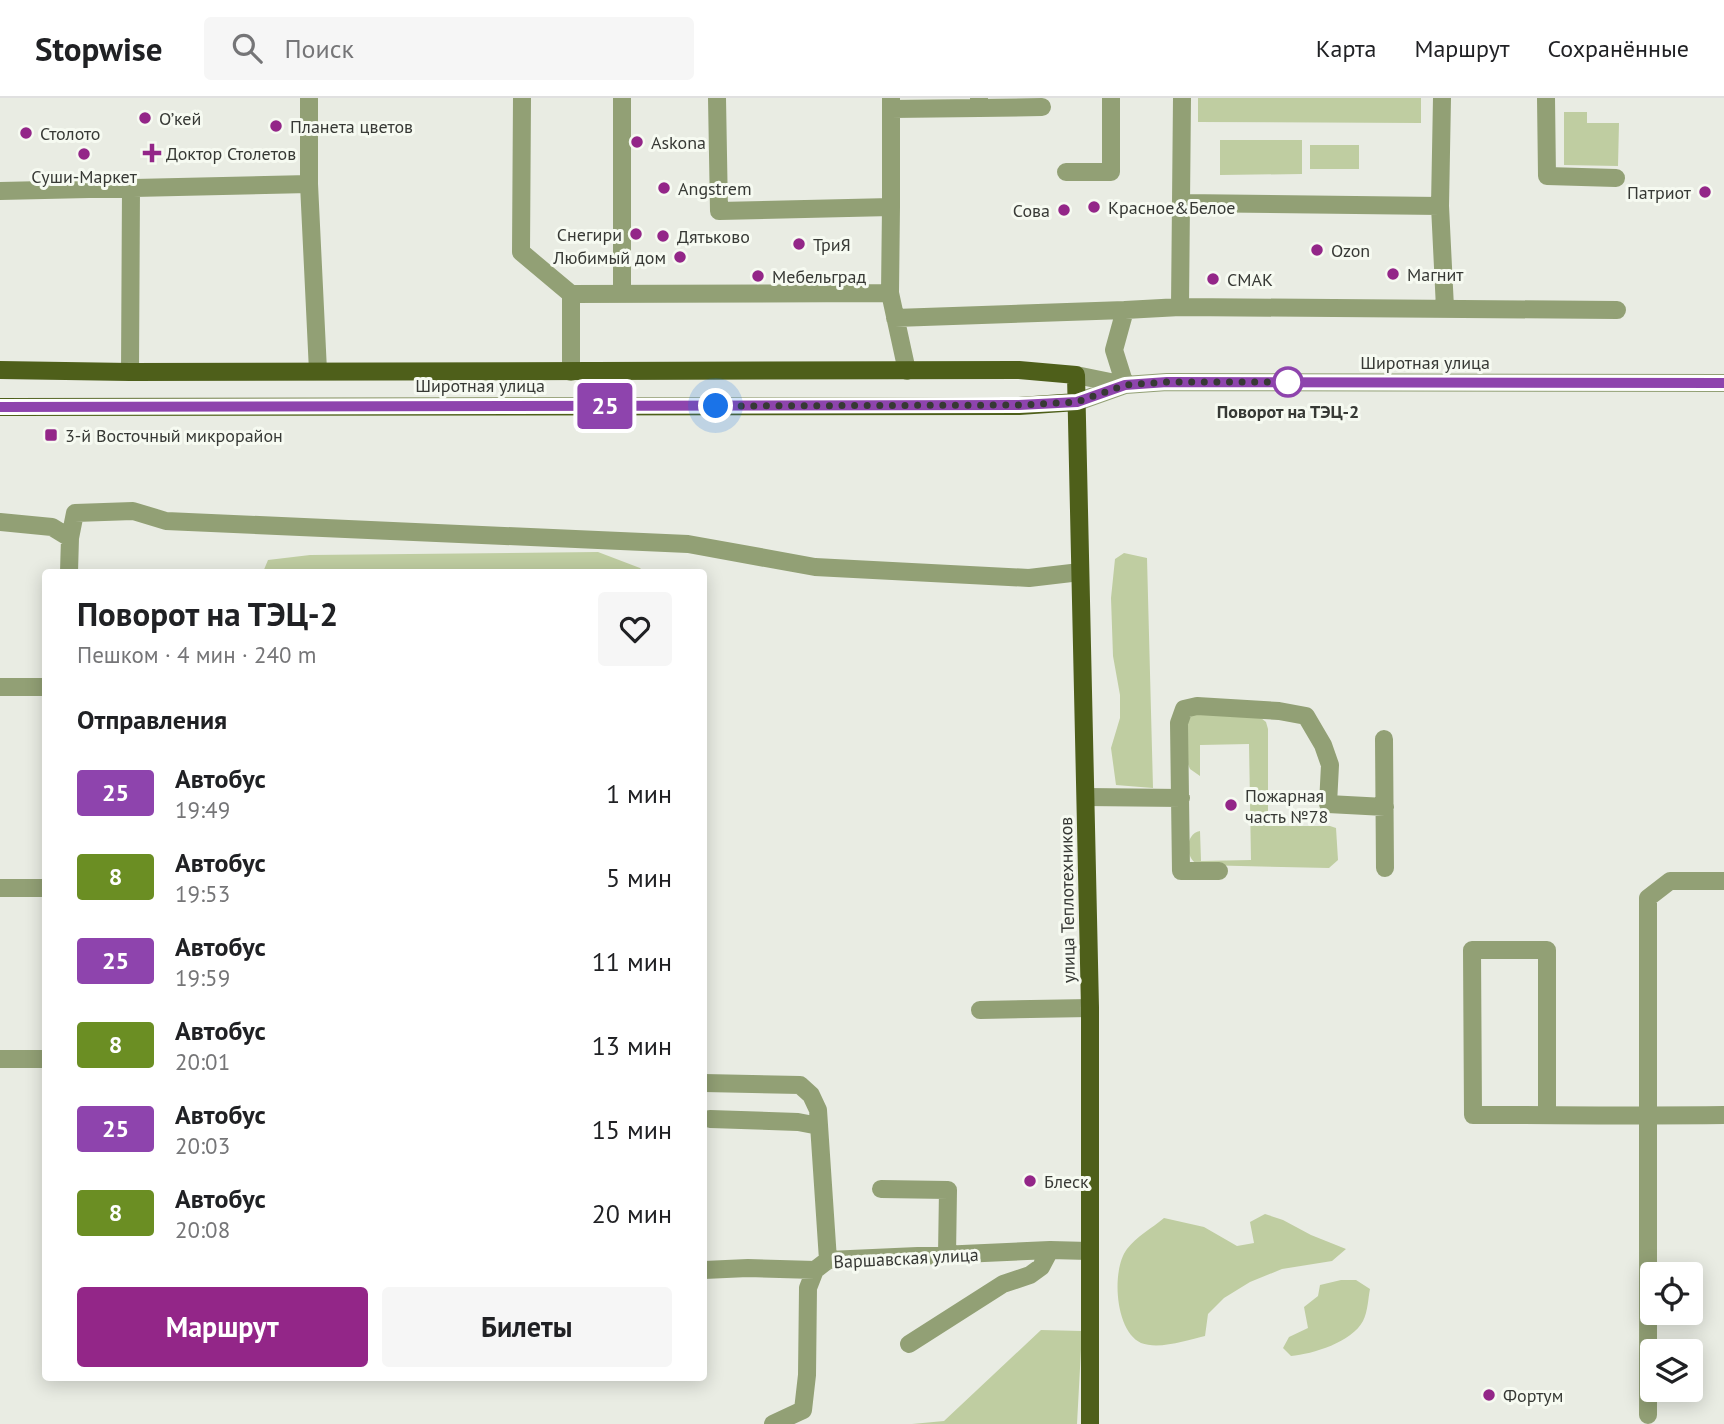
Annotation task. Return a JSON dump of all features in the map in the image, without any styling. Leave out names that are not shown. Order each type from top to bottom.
[{"type":"main road","name":"Широтная улица","points":[[0,370],[1019,370],[1076,375]]},
{"type":"main road","name":"улица Теплотехников","points":[[1076,375],[1090,1008],[1090,1424]]},
{"type":"main road","name":"Широтная улица","points":[[0,407],[991,406],[1077,402]]},
{"type":"street","points":[[309,98],[309,184],[318,371]]},
{"type":"street","points":[[522,98],[521,252],[571,294],[890,293]]},
{"type":"street","points":[[622,98],[622,292]]},
{"type":"street","points":[[717,98],[719,211],[891,207]]},
{"type":"street","points":[[1066,172],[1111,172],[1111,98]]},
{"type":"street","points":[[1180,307],[1182,98]]},
{"type":"street","points":[[1442,98],[1440,206],[1445,309]]},
{"type":"street","points":[[1546,98],[1546,176],[1616,178]]},
{"type":"street","points":[[907,371],[890,293],[891,103],[979,103],[1042,107]]},
{"type":"street","points":[[0,191],[309,184]]},
{"type":"street","points":[[130,372],[131,188]]},
{"type":"street","points":[[1181,203],[1440,206]]},
{"type":"street","points":[[571,294],[571,372]]},
{"type":"street","points":[[895,318],[1180,307],[1617,310]]},
{"type":"street","points":[[1125,310],[1114,349],[1125,385]]},
{"type":"street","name":"Широтная улица","points":[[1076,375],[1125,385]]},
{"type":"street","name":"Широтная улица","points":[[1077,402],[1125,385],[1167,382],[1724,383]]},
{"type":"street","points":[[69,569],[70,538],[75,513],[133,511],[166,522],[688,544],[815,567],[1030,578],[1080,572]]},
{"type":"street","points":[[0,522],[52,527],[70,538]]},
{"type":"street","points":[[0,687],[42,687]]},
{"type":"street","points":[[1219,871],[1181,871],[1179,723],[1184,709],[1196,706],[1279,711],[1306,716],[1330,765],[1328,804],[1385,807]]},
{"type":"street","points":[[1384,739],[1385,867]]},
{"type":"street","points":[[1086,797],[1181,797]]},
{"type":"street","points":[[1648,1415],[1648,898],[1670,881],[1724,881]]},
{"type":"street","points":[[0,888],[42,888]]},
{"type":"street","points":[[1547,1115],[1547,950],[1472,950],[1473,1115],[1547,1115],[1648,1115],[1724,1115]]},
{"type":"street","points":[[980,1010],[1090,1008]]},
{"type":"street","points":[[0,1059],[42,1059]]},
{"type":"street","points":[[707,1083],[800,1085],[811,1095],[818,1110],[819,1126],[821,1265],[707,1270]]},
{"type":"street","points":[[710,1119],[798,1122],[819,1126]]},
{"type":"street","points":[[881,1189],[948,1190],[947,1255]]},
{"type":"street","points":[[909,1344],[1003,1284],[1030,1275],[1041,1267],[1050,1250]]},
{"type":"street","name":"Варшавская улица","points":[[773,1424],[803,1410],[807,1375],[808,1288],[821,1265],[947,1255],[1050,1250],[1090,1251]]},
{"type":"green space","points":[[1198,98],[1421,98],[1421,123],[1198,122]]},
{"type":"green space","points":[[1564,112],[1587,112],[1587,123],[1619,123],[1618,166],[1564,165]]},
{"type":"green space","points":[[1220,140],[1302,140],[1302,174],[1220,175]]},
{"type":"green space","points":[[1310,145],[1359,145],[1359,169],[1310,169]]},
{"type":"green space","points":[[598,552],[641,569],[264,569],[268,560],[310,555]]},
{"type":"green space","points":[[1124,553],[1147,558],[1153,788],[1116,785],[1111,748],[1120,718],[1120,695],[1113,656],[1111,598],[1115,559]]},
{"type":"green space","points":[[1197,713],[1261,718],[1266,722],[1268,826],[1336,828],[1338,860],[1329,868],[1199,865],[1194,862],[1188,847],[1191,837],[1200,831],[1201,861],[1251,860],[1249,744],[1200,745],[1200,776],[1190,769],[1187,762],[1187,723],[1191,716]]},
{"type":"green space","points":[[1265,1214],[1346,1249],[1332,1261],[1282,1269],[1250,1282],[1224,1298],[1208,1314],[1205,1336],[1173,1344],[1148,1345],[1132,1336],[1121,1314],[1118,1285],[1122,1259],[1135,1240],[1164,1218],[1204,1227],[1237,1246],[1254,1243],[1250,1222]]},
{"type":"green space","points":[[1356,1280],[1370,1289],[1363,1321],[1341,1341],[1321,1350],[1291,1356],[1283,1348],[1289,1337],[1308,1328],[1304,1307],[1318,1296],[1320,1285]]},
{"type":"green space","points":[[1041,1330],[1082,1331],[1077,1424],[912,1424],[944,1421]]},
{"type":"bus line","name":"25","points":[[0,407],[1019,405],[1077,402],[1125,385],[1167,382],[1724,383]]},
{"type":"place","name":"О’кей","points":[[145,118]]},
{"type":"place","name":"Планета цветов","points":[[276,126]]},
{"type":"place","name":"Столото","points":[[26,133]]},
{"type":"place","name":"Askona","points":[[637,142]]},
{"type":"place","name":"Доктор Столетов","points":[[152,153]]},
{"type":"place","name":"Суши-Маркет","points":[[84,154]]},
{"type":"place","name":"Angstrem","points":[[664,188]]},
{"type":"place","name":"Патриот","points":[[1705,192]]},
{"type":"place","name":"Красное&Белое","points":[[1094,207]]},
{"type":"place","name":"Сова","points":[[1064,210]]},
{"type":"place","name":"Снегири","points":[[636,234]]},
{"type":"place","name":"Дятьково","points":[[663,236]]},
{"type":"place","name":"ТриЯ","points":[[799,244]]},
{"type":"place","name":"Ozon","points":[[1317,250]]},
{"type":"place","name":"Любимый дом","points":[[680,257]]},
{"type":"place","name":"Магнит","points":[[1393,274]]},
{"type":"place","name":"Мебельград","points":[[758,276]]},
{"type":"place","name":"СМАК","points":[[1213,279]]},
{"type":"place","name":"Поворот на ТЭЦ-2","points":[[1288,382]]},
{"type":"place","name":"3-й Восточный микрорайон","points":[[51,435]]},
{"type":"place","name":"Пожарная часть №78","points":[[1231,805]]},
{"type":"place","name":"Блеск","points":[[1030,1181]]},
{"type":"place","name":"Фортум","points":[[1489,1395]]},
{"type":"route","points":[[716,406],[1019,405],[1077,402],[1125,385],[1167,382],[1288,382]]}]
